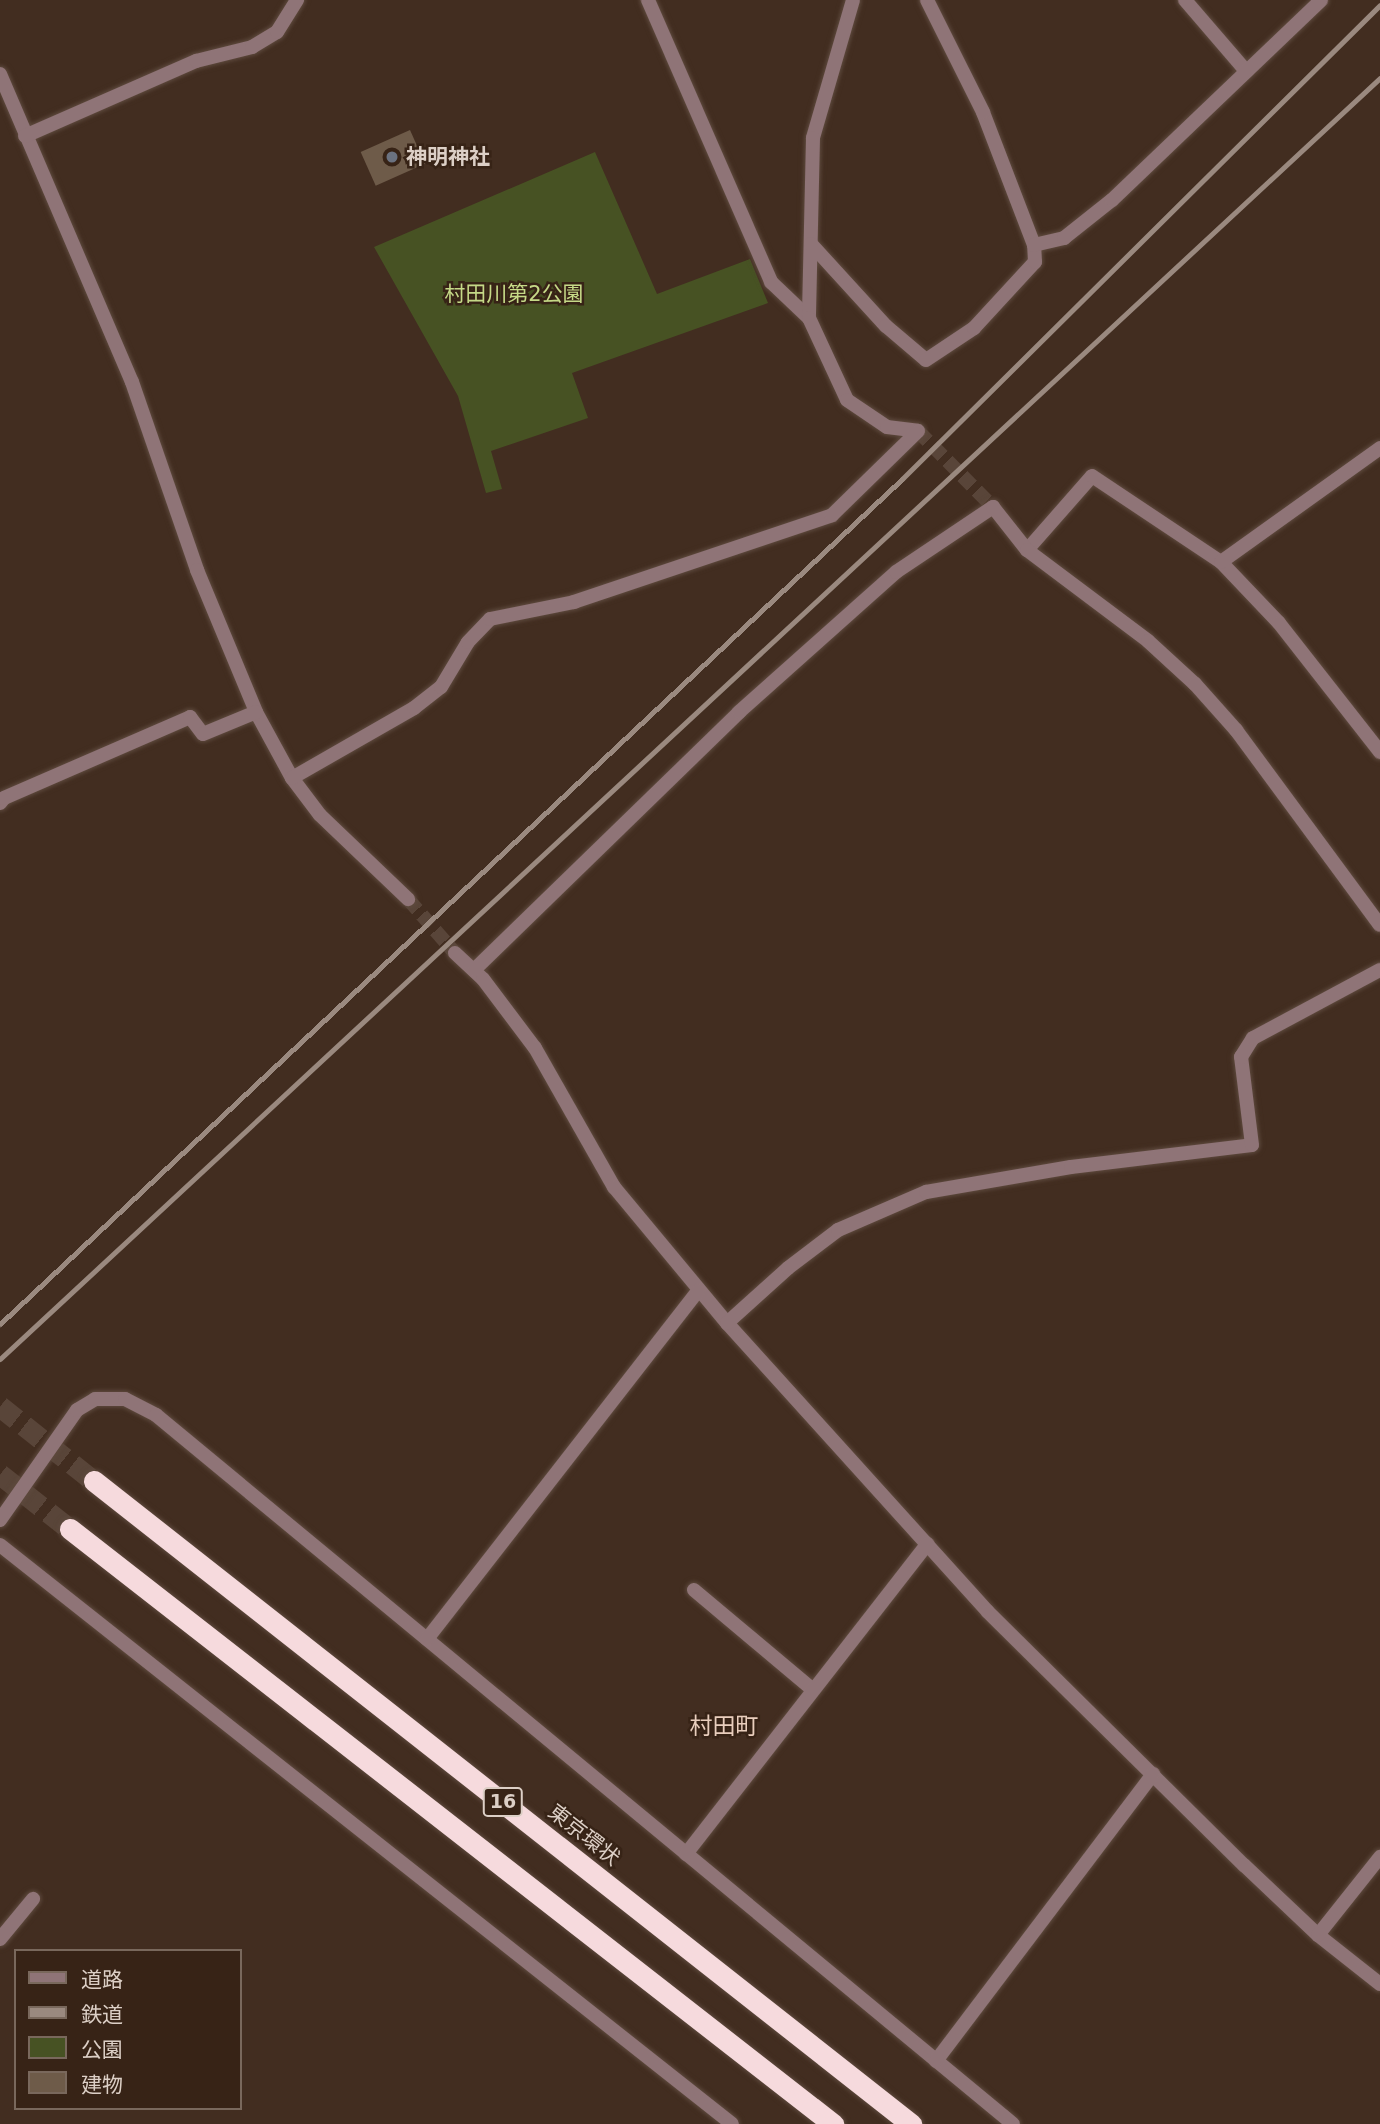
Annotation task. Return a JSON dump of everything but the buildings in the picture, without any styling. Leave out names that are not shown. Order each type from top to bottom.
[{"type":"highway","name":"東京環状","points":[[94,1481],[911,2124]]},
{"type":"highway","name":"16","points":[[70,1529],[833,2124]]},
{"type":"street","points":[[25,136],[196,61],[252,47],[277,32],[297,0]]},
{"type":"street","points":[[292,778],[414,708],[441,687],[468,642],[490,620],[574,602],[832,515],[918,431],[887,427],[847,400],[809,318],[771,282],[648,0]]},
{"type":"street","points":[[809,318],[809,217],[813,138],[853,0]]},
{"type":"street","points":[[811,244],[886,326],[926,360],[974,328],[1035,262],[1034,245],[983,112],[927,0]]},
{"type":"street","points":[[1185,0],[1245,71]]},
{"type":"street","points":[[1034,245],[1064,238],[1112,200],[1321,0]]},
{"type":"street","points":[[0,74],[5,102],[25,136],[132,382],[197,570],[256,712],[292,778],[320,815],[408,900]]},
{"type":"street","points":[[1221,562],[1380,448]]},
{"type":"street","points":[[1027,550],[1092,476],[1221,562],[1279,623],[1380,752]]},
{"type":"street","points":[[474,970],[739,712],[896,572],[993,507],[1027,550],[1148,641],[1195,684],[1236,730],[1380,925]]},
{"type":"street","points":[[0,803],[4,798],[190,716],[204,734],[256,712]]},
{"type":"street","points":[[455,953],[474,970],[535,1048],[614,1186],[698,1291],[988,1612],[1318,1935],[1380,1984]]},
{"type":"street","points":[[727,1323],[788,1268],[838,1230],[926,1192],[1071,1167],[1252,1145],[1241,1057],[1253,1038],[1380,970]]},
{"type":"street","points":[[428,1639],[698,1291]]},
{"type":"street","points":[[0,1520],[77,1410],[95,1399],[125,1399],[156,1415],[1013,2124]]},
{"type":"street","points":[[686,1854],[927,1544]]},
{"type":"street","points":[[0,1545],[732,2124]]},
{"type":"street","points":[[694,1590],[813,1690]]},
{"type":"street","points":[[936,2061],[1153,1774]]},
{"type":"street","points":[[1318,1935],[1380,1857]]},
{"type":"street","points":[[0,1939],[33,1899]]},
{"type":"green space","name":"村田川第2公園","points":[[595,152],[657,294],[750,259],[768,303],[572,373],[588,418],[491,451],[502,489],[486,493],[458,396],[374,247]]},
{"type":"tunnel","points":[[918,431],[993,507]]},
{"type":"tunnel","points":[[408,899],[455,953]]},
{"type":"tunnel","points":[[0,1406],[94,1481]]},
{"type":"tunnel","points":[[0,1474],[70,1529]]},
{"type":"railway","points":[[0,1324],[902,479],[1380,5]]},
{"type":"railway","points":[[0,1359],[1380,78]]},
{"type":"place","name":"神明神社","points":[[392,157]]},
{"type":"district","name":"村田町","points":[[724,1726]]}]
